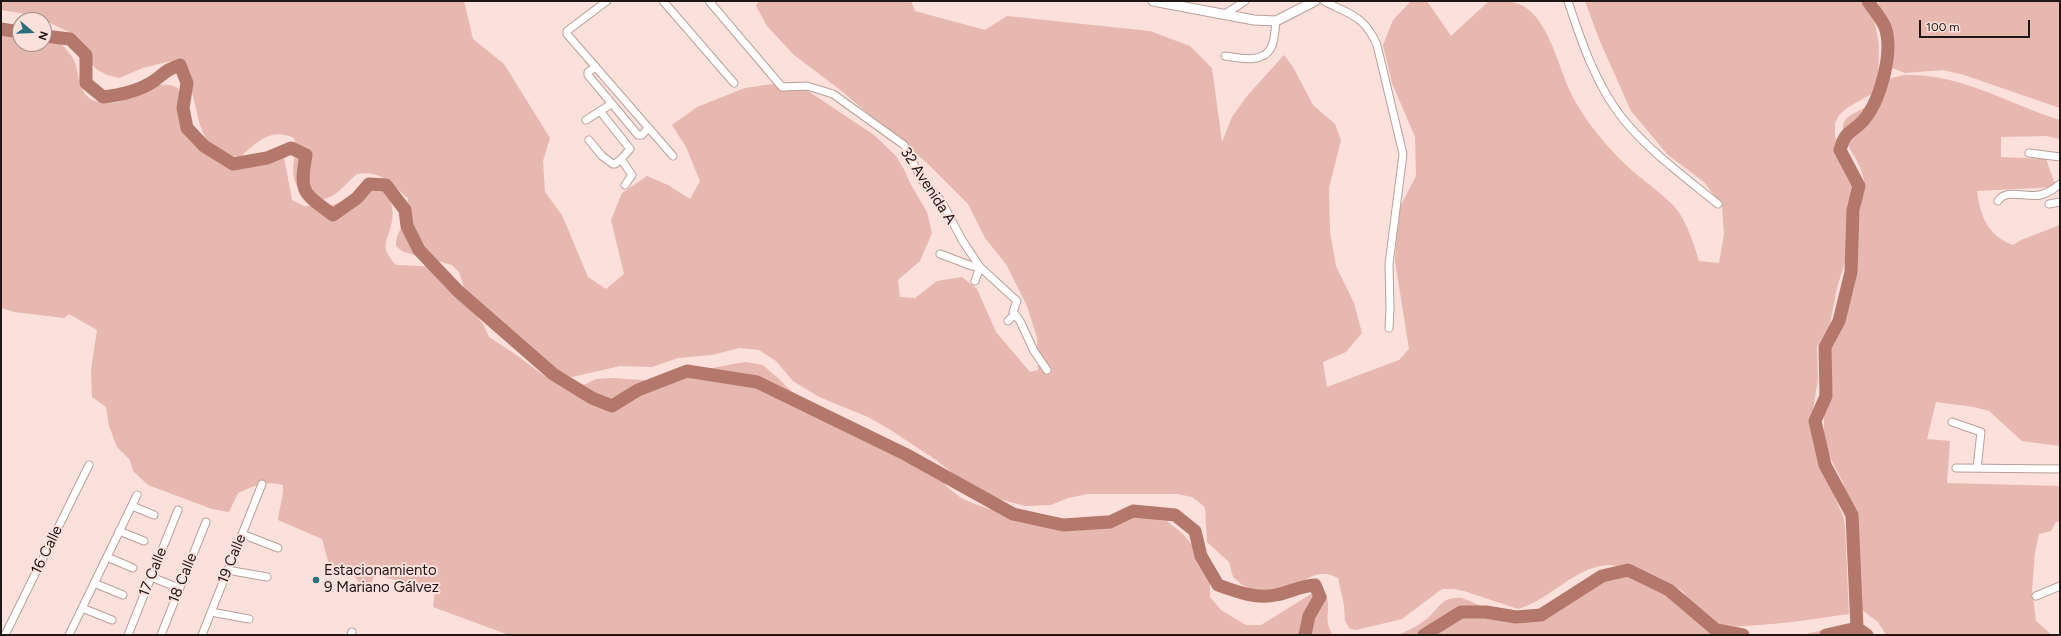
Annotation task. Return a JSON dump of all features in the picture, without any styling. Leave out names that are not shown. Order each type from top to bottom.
[{"type":"street","points":[[607,1],[566,33],[673,156]]},
{"type":"street","points":[[663,1],[734,83]]},
{"type":"street","name":"32 Avenida A","points":[[709,1],[782,87],[807,86],[833,94],[904,146],[922,180],[942,202],[962,240],[980,267],[1017,301],[1017,304],[1013,310],[1020,321],[1034,351],[1047,370]]},
{"type":"street","points":[[1153,1],[1254,20],[1276,21],[1315,1]]},
{"type":"street","points":[[1225,14],[1245,1]]},
{"type":"street","points":[[1324,1],[1356,18],[1370,30],[1377,45],[1402,154],[1389,264],[1389,328]]},
{"type":"street","points":[[1568,1],[1578,33],[1595,71],[1608,97],[1624,119],[1675,169],[1718,204]]},
{"type":"street","points":[[1225,56],[1249,60],[1266,53],[1272,46],[1276,21]]},
{"type":"street","points":[[596,67],[588,72],[588,75],[611,104],[638,135],[642,135],[648,128]]},
{"type":"street","points":[[586,120],[611,104]]},
{"type":"street","points":[[589,140],[602,156],[613,164],[629,151],[629,147],[600,111]]},
{"type":"street","points":[[2029,153],[2059,159]]},
{"type":"street","points":[[621,159],[632,175],[625,185]]},
{"type":"street","points":[[1998,201],[2000,197],[2006,194],[2040,195],[2053,190],[2060,184]]},
{"type":"street","points":[[2049,204],[2060,202]]},
{"type":"street","points":[[940,254],[980,267],[975,281]]},
{"type":"street","points":[[1008,321],[1015,314]]},
{"type":"street","points":[[1952,422],[1981,432],[1977,468]]},
{"type":"street","name":"16 Calle","points":[[4,635],[89,465]]},
{"type":"street","points":[[1956,468],[2060,469]]},
{"type":"street","name":"19 Calle","points":[[202,635],[262,484]]},
{"type":"street","points":[[70,635],[137,495]]},
{"type":"street","points":[[132,506],[154,515]]},
{"type":"street","name":"17 Calle","points":[[128,635],[178,510]]},
{"type":"street","name":"18 Calle","points":[[160,635],[206,522]]},
{"type":"street","points":[[120,531],[144,541]]},
{"type":"street","points":[[242,534],[278,548]]},
{"type":"street","points":[[107,557],[133,568]]},
{"type":"street","points":[[227,570],[266,577]]},
{"type":"street","points":[[151,577],[179,588]]},
{"type":"street","points":[[94,583],[122,595]]},
{"type":"street","points":[[2036,596],[2060,586]]},
{"type":"street","points":[[82,608],[112,620]]},
{"type":"street","points":[[211,612],[249,619]]},
{"type":"shaded area","points":[[1,1],[464,1],[473,39],[504,64],[550,138],[543,161],[545,192],[562,215],[588,277],[606,289],[624,274],[611,220],[622,193],[647,176],[668,185],[690,199],[700,181],[686,147],[672,125],[697,107],[745,88],[772,84],[802,87],[874,135],[895,155],[927,212],[932,233],[920,261],[898,280],[900,297],[915,298],[937,281],[962,277],[977,289],[996,332],[1030,372],[1038,370],[1037,338],[1027,306],[1006,264],[985,238],[968,204],[927,163],[839,89],[794,55],[767,26],[756,6],[759,1],[911,1],[915,11],[985,30],[1007,16],[1150,31],[1190,46],[1212,68],[1222,142],[1232,117],[1247,96],[1284,55],[1293,67],[1313,105],[1335,124],[1341,140],[1329,188],[1330,232],[1336,266],[1354,303],[1362,333],[1346,352],[1323,362],[1327,387],[1399,360],[1409,349],[1395,261],[1398,211],[1416,176],[1415,137],[1392,83],[1383,45],[1393,20],[1410,2],[1427,1],[1451,36],[1489,1],[1514,2],[1530,11],[1542,25],[1548,36],[1570,91],[1591,126],[1626,165],[1678,211],[1688,229],[1699,261],[1719,263],[1724,234],[1722,206],[1704,182],[1668,155],[1631,111],[1599,39],[1585,1],[1866,1],[1873,13],[1879,45],[1878,82],[1873,93],[1847,108],[1839,115],[1835,123],[1835,136],[1840,148],[1854,166],[1856,187],[1846,258],[1837,288],[1830,324],[1817,347],[1818,379],[1812,416],[1812,436],[1816,453],[1843,516],[1845,526],[1849,614],[1772,624],[1720,627],[1706,620],[1682,591],[1667,582],[1636,570],[1608,565],[1584,571],[1541,599],[1518,609],[1464,591],[1442,589],[1402,619],[1356,630],[1350,629],[1345,621],[1344,605],[1338,578],[1329,574],[1312,576],[1283,595],[1274,599],[1242,585],[1233,577],[1229,562],[1207,542],[1205,507],[1192,497],[1177,494],[1088,494],[1068,498],[1051,505],[1025,506],[988,496],[968,485],[936,460],[889,429],[868,417],[819,397],[793,381],[776,361],[759,350],[739,348],[712,355],[678,358],[652,367],[620,366],[572,377],[559,373],[546,367],[492,325],[466,294],[459,272],[452,265],[402,251],[396,246],[398,233],[407,215],[408,198],[385,179],[373,174],[357,174],[336,194],[330,197],[316,199],[308,197],[299,189],[294,178],[294,138],[286,135],[271,135],[258,141],[240,157],[222,153],[210,143],[202,130],[190,84],[182,71],[171,61],[143,68],[119,78],[107,75],[96,69],[88,59],[85,47],[73,34],[52,24],[52,12],[14,12],[1,10]]},
{"type":"shaded area","points":[[1878,1],[2060,1],[2060,108],[1964,75],[1943,70],[1905,73],[1892,68],[1894,46],[1885,27]]},
{"type":"shaded area","points":[[12,24],[12,52],[52,52],[52,36],[56,39],[65,47],[74,60],[83,91],[91,100],[109,103],[120,101],[158,85],[168,85],[178,88],[190,127],[196,139],[204,148],[214,156],[226,161],[241,163],[246,163],[278,152],[283,152],[292,200],[304,206],[333,205],[346,200],[358,187],[373,183],[388,192],[393,217],[386,248],[387,253],[396,265],[443,267],[450,273],[457,292],[480,320],[489,337],[555,382],[573,386],[586,384],[596,379],[613,378],[656,381],[669,376],[746,362],[763,365],[794,394],[840,426],[915,461],[940,477],[946,486],[961,498],[977,505],[1031,523],[1056,525],[1082,517],[1137,513],[1157,520],[1167,521],[1183,534],[1210,566],[1210,597],[1221,610],[1246,625],[1261,625],[1316,591],[1324,591],[1328,603],[1328,623],[1333,635],[509,635],[433,607],[435,592],[375,574],[370,587],[364,587],[351,573],[330,568],[322,539],[278,520],[283,494],[283,485],[265,483],[238,493],[229,512],[212,509],[148,485],[133,471],[130,460],[117,447],[109,426],[106,407],[92,397],[91,370],[97,330],[69,314],[64,318],[14,312],[1,308],[1,25]]},
{"type":"shaded area","points":[[1904,75],[1925,76],[1965,84],[2060,120],[2060,139],[2046,136],[2001,137],[2001,157],[2046,159],[2056,187],[1977,191],[1980,209],[1991,231],[2004,241],[2013,245],[2021,240],[2060,225],[2060,446],[2022,441],[1989,411],[1974,407],[1936,402],[1927,439],[1950,441],[1947,483],[2060,486],[2060,522],[2056,522],[2051,531],[2039,534],[2035,553],[2032,590],[2036,621],[2052,635],[1886,635],[1878,622],[1862,610],[1859,577],[1858,531],[1843,483],[1827,451],[1824,438],[1824,359],[1832,345],[1845,302],[1864,185],[1860,167],[1843,132],[1843,124],[1847,118],[1868,105],[1886,81],[1891,78]]},
{"type":"shaded area","points":[[1606,569],[1637,577],[1661,588],[1673,597],[1703,626],[1718,635],[1398,635],[1421,623],[1440,605],[1448,599],[1454,598],[1462,598],[1508,615],[1528,615],[1540,612]]},
{"type":"shaded area","points":[[1845,625],[1860,629],[1868,635],[1802,635]]},
{"type":"waterway","points":[[1857,628],[1852,515],[1825,465],[1815,421],[1826,396],[1825,347],[1839,321],[1851,272],[1853,210],[1859,186],[1840,150],[1848,133],[1862,122],[1874,103],[1884,77],[1888,50],[1885,27],[1868,1]]},
{"type":"waterway","points":[[1,29],[12,31]]},
{"type":"waterway","points":[[52,37],[70,39],[86,55],[86,83],[103,97],[123,94],[136,90],[180,65],[187,83],[183,108],[187,128],[204,146],[233,164],[267,158],[291,148],[306,155],[303,178],[306,191],[309,196],[333,215],[357,198],[369,184],[386,185],[405,210],[407,226],[419,250],[458,291],[553,374],[592,398],[612,406],[638,390],[687,371],[757,382],[905,454],[1013,514],[1063,525],[1110,522],[1133,511],[1175,515],[1195,531],[1201,556],[1218,585],[1239,592],[1261,596],[1276,595],[1315,585],[1320,597],[1309,616],[1305,635]]},
{"type":"waterway","points":[[1424,635],[1461,612],[1486,612],[1516,617],[1541,615],[1602,576],[1628,570],[1669,590],[1716,630],[1743,635]]},
{"type":"waterway","points":[[1826,635],[1857,628],[1867,635]]},
{"type":"place","name":"Estacionamiento 9 Mariano Gálvez","points":[[316,580]]}]
